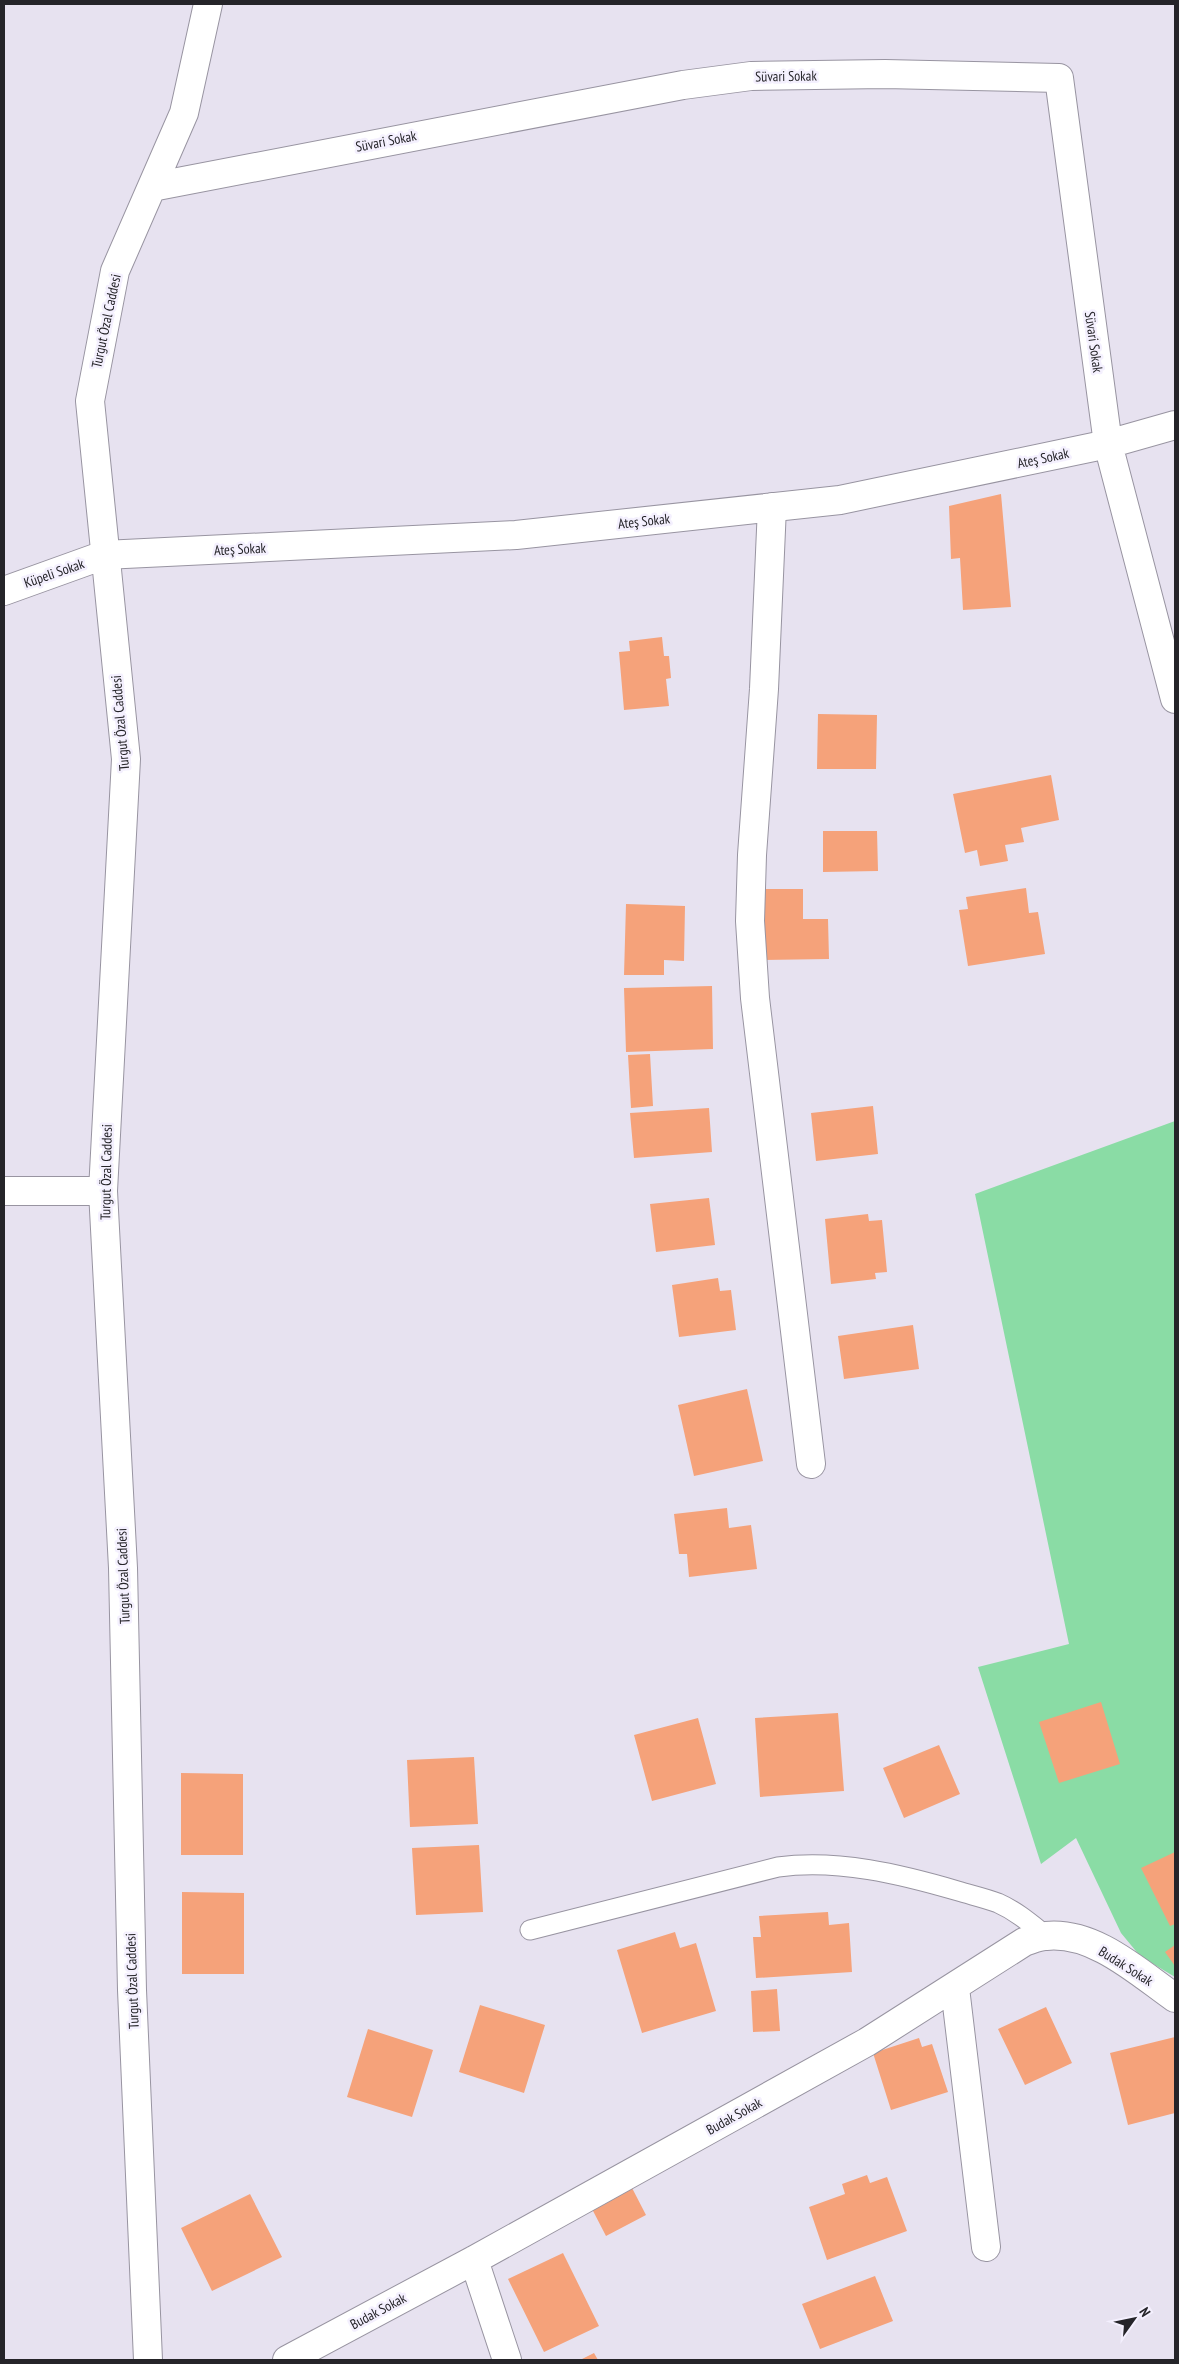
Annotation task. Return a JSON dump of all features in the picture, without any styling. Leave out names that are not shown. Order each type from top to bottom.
[{"type":"street","name":"Turgut Özal Caddesi","points":[[148,2360],[132,1990],[123,1568],[103,1191],[126,759],[104,556],[90,401],[116,271],[184,113],[208,4]]},
{"type":"street","name":"Süvari Sokak","points":[[152,187],[674,86],[742,78],[885,74],[1059,78],[1108,444]]},
{"type":"street","name":"Ateş Sokak","points":[[104,556],[516,535],[840,500],[1108,444],[1175,425]]},
{"type":"street","points":[[1108,444],[1175,699]]},
{"type":"street","points":[[772,507],[764,689],[752,855],[750,921],[755,998],[811,1464]]},
{"type":"street","name":"Küpeli Sokak","points":[[4,591],[104,556]]},
{"type":"street","points":[[4,1191],[103,1191]]},
{"type":"street","name":"Budak Sokak","points":[[287,2360],[474,2260],[867,2042],[955,1988],[1024,1942],[1045,1936],[1066,1936],[1090,1943],[1116,1957],[1175,1998]]},
{"type":"street","points":[[955,1988],[986,2247]]},
{"type":"street","points":[[474,2260],[507,2360]]},
{"type":"lane","points":[[530,1930],[778,1867],[804,1864],[839,1866],[912,1877],[998,1903],[1025,1918],[1045,1936]]},
{"type":"green space","points":[[1175,1121],[1175,1977],[1140,1956],[1121,1933],[1076,1838],[1041,1864],[978,1667],[1069,1644],[975,1194]]},
{"type":"building","points":[[1001,494],[1011,607],[963,610],[960,558],[951,559],[949,506]]},
{"type":"building","points":[[662,637],[664,656],[669,656],[671,678],[666,679],[669,706],[624,710],[619,652],[630,651],[629,641]]},
{"type":"building","points":[[818,714],[877,715],[876,769],[817,769]]},
{"type":"building","points":[[1051,775],[1059,820],[1021,828],[1024,842],[1005,845],[1008,861],[980,866],[977,850],[965,853],[953,794]]},
{"type":"building","points":[[823,831],[877,831],[878,871],[823,872]]},
{"type":"building","points":[[1026,888],[1029,913],[1038,912],[1045,954],[968,966],[959,910],[968,909],[966,897]]},
{"type":"building","points":[[762,889],[803,889],[803,919],[828,919],[829,959],[763,960]]},
{"type":"building","points":[[626,904],[685,906],[684,961],[664,960],[664,975],[624,975]]},
{"type":"building","points":[[712,986],[713,1049],[626,1052],[624,988]]},
{"type":"building","points":[[650,1054],[653,1106],[631,1108],[628,1055]]},
{"type":"building","points":[[873,1106],[878,1154],[816,1161],[811,1113]]},
{"type":"building","points":[[709,1108],[712,1152],[634,1158],[630,1113]]},
{"type":"building","points":[[709,1198],[715,1245],[656,1252],[650,1204]]},
{"type":"building","points":[[868,1214],[869,1221],[882,1220],[887,1272],[875,1273],[876,1279],[831,1284],[825,1219]]},
{"type":"building","points":[[718,1278],[720,1291],[731,1290],[736,1330],[679,1337],[672,1285]]},
{"type":"building","points":[[913,1325],[919,1369],[844,1379],[838,1336]]},
{"type":"building","points":[[747,1389],[763,1461],[694,1476],[678,1405]]},
{"type":"building","points":[[727,1508],[729,1528],[751,1525],[757,1569],[689,1577],[687,1554],[679,1554],[674,1514]]},
{"type":"building","points":[[1101,1702],[1120,1764],[1059,1783],[1039,1722]]},
{"type":"building","points":[[838,1713],[844,1791],[760,1797],[755,1718]]},
{"type":"building","points":[[698,1718],[716,1784],[652,1801],[634,1735]]},
{"type":"building","points":[[939,1745],[960,1794],[904,1818],[883,1768]]},
{"type":"building","points":[[474,1757],[478,1824],[410,1827],[407,1760]]},
{"type":"building","points":[[181,1773],[243,1774],[243,1855],[181,1855]]},
{"type":"building","points":[[479,1845],[483,1912],[416,1915],[412,1848]]},
{"type":"building","points":[[1175,1852],[1175,1924],[1170,1926],[1141,1868]]},
{"type":"building","points":[[182,1892],[244,1893],[244,1974],[182,1974]]},
{"type":"building","points":[[828,1912],[829,1925],[849,1923],[852,1972],[756,1978],[753,1937],[761,1937],[759,1916]]},
{"type":"building","points":[[675,1932],[680,1948],[696,1943],[716,2011],[642,2033],[617,1950]]},
{"type":"building","points":[[1175,1945],[1175,1966],[1165,1952]]},
{"type":"building","points":[[777,1989],[780,2031],[753,2032],[751,1991]]},
{"type":"building","points":[[480,2005],[545,2025],[524,2093],[459,2072]]},
{"type":"building","points":[[1046,2007],[1072,2063],[1025,2085],[998,2029]]},
{"type":"building","points":[[368,2029],[433,2050],[412,2117],[347,2097]]},
{"type":"building","points":[[1175,2037],[1175,2113],[1128,2125],[1110,2053]]},
{"type":"building","points":[[919,2038],[922,2047],[932,2044],[948,2092],[891,2110],[873,2053]]},
{"type":"building","points":[[867,2175],[870,2183],[887,2177],[907,2231],[827,2260],[809,2207],[845,2194],[842,2184]]},
{"type":"building","points":[[631,2186],[646,2215],[606,2236],[591,2207]]},
{"type":"building","points":[[250,2194],[282,2257],[212,2291],[181,2228]]},
{"type":"building","points":[[563,2253],[599,2326],[544,2352],[508,2279]]},
{"type":"building","points":[[875,2276],[893,2321],[820,2349],[802,2304]]},
{"type":"building","points":[[594,2353],[598,2360],[580,2360]]}]
